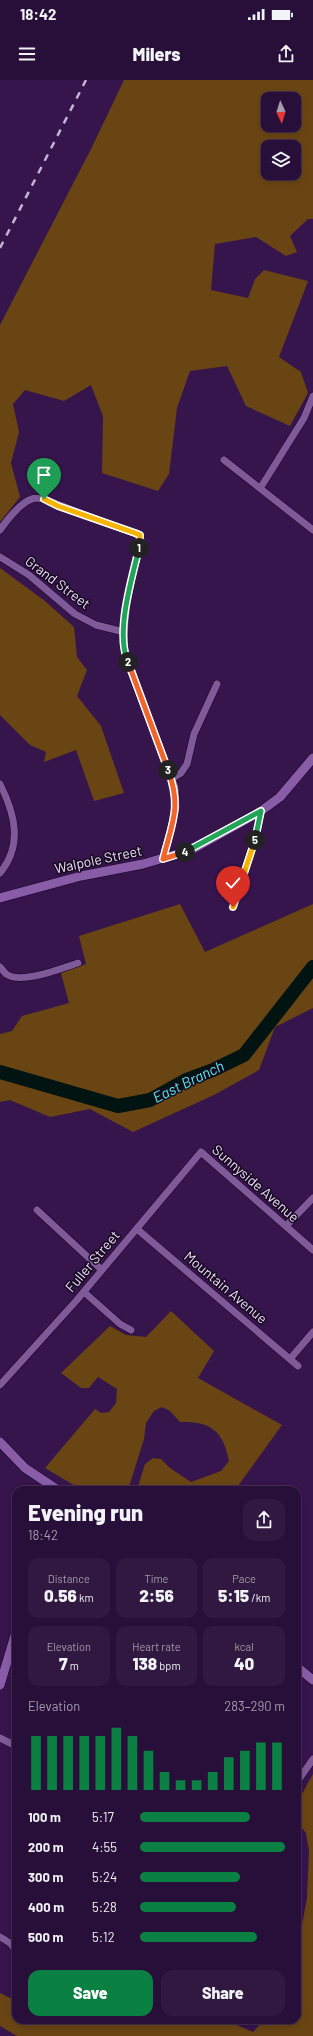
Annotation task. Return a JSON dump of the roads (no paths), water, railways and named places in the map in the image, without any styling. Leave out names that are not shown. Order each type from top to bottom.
[{"type":"main road","name":"Walpole Street","points":[[0,898],[81,876],[163,859],[191,850],[261,811],[280,797],[313,758]]},
{"type":"main road","points":[[0,1442],[25,1468],[51,1486]]},
{"type":"main road","points":[[0,1686],[12,1646]]},
{"type":"main road","points":[[301,1670],[313,1680]]},
{"type":"street","points":[[261,487],[304,418],[313,396]]},
{"type":"street","points":[[224,460],[261,487],[313,530]]},
{"type":"street","points":[[0,530],[7,520],[20,507],[31,499],[36,498],[44,499],[140,535],[141,539],[127,602],[124,632],[126,659],[172,778],[176,797],[176,808],[163,859]]},
{"type":"street","name":"Grand Street","points":[[0,557],[29,575],[76,614],[96,625],[124,632]]},
{"type":"street","points":[[172,778],[181,773],[187,764],[194,734],[216,684]]},
{"type":"street","points":[[0,784],[13,813],[15,826],[13,842],[6,865],[0,873]]},
{"type":"street","points":[[233,907],[257,832],[261,811]]},
{"type":"street","points":[[0,967],[6,974],[18,978],[32,976],[78,963]]},
{"type":"street","name":"Sunnyside Avenue","points":[[201,1152],[262,1203],[313,1250]]},
{"type":"street","name":"Fuller Street","points":[[0,1385],[84,1292],[201,1152]]},
{"type":"street","points":[[286,1226],[313,1198]]},
{"type":"street","points":[[37,1210],[102,1270]]},
{"type":"street","name":"Mountain Avenue","points":[[137,1229],[298,1366]]},
{"type":"street","points":[[84,1292],[120,1324],[131,1330]]},
{"type":"street","points":[[290,1359],[313,1332]]},
{"type":"street","points":[[0,1738],[12,1744]]},
{"type":"street","points":[[301,1776],[313,1759]]},
{"type":"street","points":[[0,1937],[12,1944]]},
{"type":"waterway","name":"East Branch","points":[[0,1072],[118,1106],[150,1100],[186,1080],[213,1070],[244,1055],[313,967]]},
{"type":"railway","points":[[0,248],[86,80]]}]
